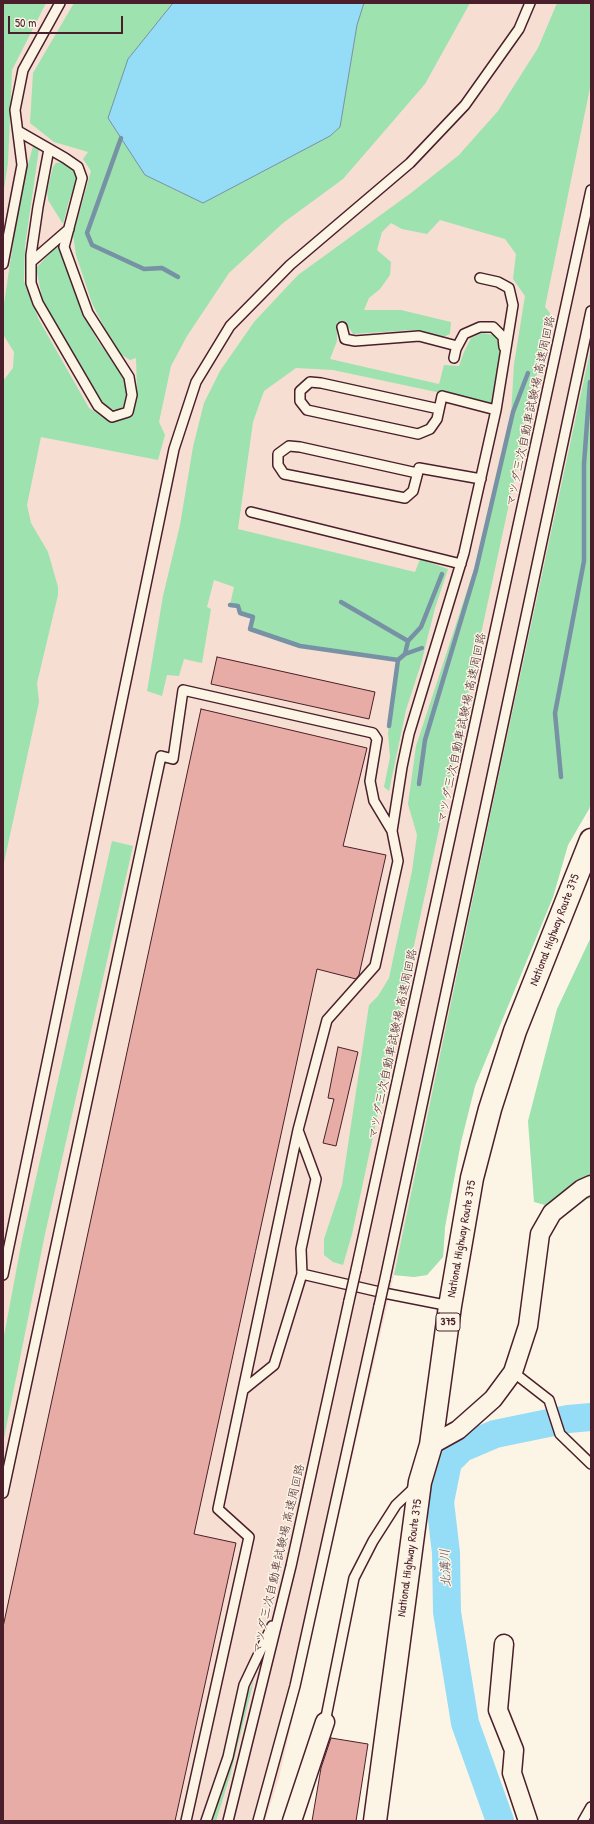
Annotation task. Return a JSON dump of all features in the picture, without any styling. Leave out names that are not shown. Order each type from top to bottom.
[{"type":"highway","name":"National Highway Route 375","points":[[375,1821],[420,1482],[431,1444],[450,1306],[472,1178],[490,1109],[515,1031],[591,840]]},
{"type":"street","points":[[431,1444],[458,1430],[493,1399],[512,1372],[528,1326],[540,1234],[552,1213],[582,1189],[591,1185]]},
{"type":"street","points":[[504,1644],[498,1710],[514,1750],[512,1773],[528,1821]]},
{"type":"street","points":[[292,1821],[325,1722]]},
{"type":"lane","points":[[3,264],[22,165],[15,110],[23,70],[60,3]]},
{"type":"lane","points":[[3,1275],[174,449],[196,382],[230,326],[290,265],[410,162],[465,105],[518,29],[530,3]]},
{"type":"lane","points":[[18,131],[49,149],[78,167],[82,178],[64,247],[88,313],[129,377],[132,395],[128,412],[112,417],[98,406],[38,304],[31,283],[31,262],[38,207],[49,149]]},
{"type":"lane","name":"マツダ三次自動車試験場 高速周回路","points":[[228,1821],[280,1610],[349,1302],[591,190]]},
{"type":"lane","points":[[31,262],[69,229]]},
{"type":"lane","points":[[392,831],[409,734],[461,564],[496,410],[505,356],[513,305],[509,288],[498,282],[480,278]]},
{"type":"lane","points":[[258,1821],[295,1686],[385,1279],[591,311]]},
{"type":"lane","points":[[342,327],[345,339],[354,341],[419,336],[458,346]]},
{"type":"lane","points":[[454,358],[464,334],[480,328],[492,327],[503,337],[505,356]]},
{"type":"lane","points":[[439,409],[321,383],[310,382],[300,391],[300,401],[307,410],[418,434],[430,429],[437,419],[442,396],[496,410]]},
{"type":"lane","points":[[417,473],[300,447],[289,446],[278,454],[278,466],[284,474],[405,498],[413,491],[419,468],[481,479]]},
{"type":"lane","points":[[251,512],[461,564]]},
{"type":"lane","points":[[3,1493],[162,756],[173,759],[182,690],[373,733],[377,739],[370,781],[372,794],[374,801],[392,831],[398,860],[375,966],[327,1020],[298,1130],[218,1509],[249,1537],[186,1821]]},
{"type":"lane","points":[[243,1390],[274,1365],[302,1274],[301,1249],[316,1179],[298,1130]]},
{"type":"lane","points":[[302,1274],[377,1292],[450,1306]]},
{"type":"lane","points":[[512,1372],[549,1400],[560,1434],[591,1464]]},
{"type":"lane","points":[[325,1722],[354,1578],[373,1541],[396,1505],[420,1482]]},
{"type":"lane","points":[[206,1821],[228,1757],[244,1685],[280,1610]]},
{"type":"lane","points":[[583,1821],[591,1807]]},
{"type":"shaded area","points":[[3,3],[591,3],[591,802],[589,809],[568,845],[553,897],[475,1086],[461,1142],[445,1227],[443,1257],[427,1275],[414,1277],[394,1275],[279,1778],[265,1821],[3,1821]]},
{"type":"green space","points":[[3,3],[46,3],[12,70],[8,163],[3,195]]},
{"type":"green space","points":[[74,3],[173,3],[128,59],[108,118],[145,175],[203,203],[330,136],[340,127],[357,25],[364,3],[470,3],[425,84],[343,179],[283,223],[229,273],[187,336],[171,366],[159,422],[165,435],[158,460],[41,437],[27,505],[31,523],[48,552],[58,587],[58,595],[37,683],[39,702],[3,867],[3,381],[13,368],[14,352],[4,336],[3,310],[21,191],[33,146],[39,149],[25,246],[24,281],[39,320],[89,408],[105,418],[122,420],[133,411],[137,391],[136,358],[130,360],[122,355],[111,341],[92,303],[76,255],[73,235],[91,171],[83,159],[88,152],[54,142],[30,123],[33,73]]},
{"type":"green space","points":[[557,3],[591,3],[591,83],[545,307],[550,313],[352,1234],[343,1265],[333,1262],[324,1255],[324,1239],[342,1185],[369,1005],[378,996],[389,978],[412,871],[417,835],[408,804],[416,746],[483,542],[511,416],[514,364],[525,296],[513,279],[516,254],[505,239],[440,220],[427,234],[402,229],[391,223],[382,232],[377,250],[391,262],[390,275],[380,289],[369,298],[364,310],[401,310],[451,322],[450,334],[443,337],[413,330],[353,334],[349,328],[337,322],[337,341],[330,359],[439,384],[444,365],[459,366],[471,338],[482,333],[494,335],[499,343],[500,357],[493,404],[333,370],[296,368],[264,391],[253,422],[238,529],[415,572],[420,559],[448,569],[435,608],[421,664],[406,710],[389,791],[384,787],[390,757],[388,733],[398,660],[300,646],[250,629],[253,617],[240,613],[238,606],[230,605],[234,587],[214,580],[207,607],[211,609],[202,663],[184,659],[179,676],[167,675],[162,696],[147,691],[163,596],[180,525],[193,447],[204,403],[220,371],[254,322],[298,275],[411,193],[459,155],[498,111],[538,48]]},
{"type":"green space","points":[[63,162],[76,173],[76,181],[63,224],[48,200],[47,191],[53,167],[56,163]]},
{"type":"green space","points":[[59,244],[79,304],[97,340],[126,379],[128,393],[125,406],[116,410],[106,408],[94,395],[44,306],[36,268]]},
{"type":"green space","points":[[591,347],[591,802],[589,809],[568,845],[553,897],[475,1086],[461,1142],[445,1227],[443,1257],[427,1275],[414,1277],[394,1275],[496,788]]},
{"type":"green space","points":[[112,841],[133,846],[45,1234],[3,1443],[3,1341],[22,1240]]},
{"type":"green space","points":[[591,937],[591,1198],[552,1207],[534,1202],[528,1121],[557,1009]]},
{"type":"green space","points":[[254,1680],[230,1776],[216,1821],[212,1821],[226,1776],[248,1693]]},
{"type":"water","points":[[173,3],[364,3],[357,25],[340,127],[330,136],[203,203],[145,175],[108,118],[128,59]]},
{"type":"building","points":[[217,657],[375,692],[369,719],[211,684]]},
{"type":"building","points":[[201,709],[367,748],[343,846],[386,855],[359,975],[356,979],[317,969],[194,1534],[236,1543],[175,1821],[3,1821],[3,1627]]},
{"type":"building","points":[[338,1047],[358,1052],[336,1146],[323,1143],[334,1099],[328,1098]]},
{"type":"building","points":[[331,1738],[368,1744],[356,1821],[312,1821],[321,1768]]},
{"type":"waterway","points":[[121,138],[87,233],[92,245],[144,269],[162,268],[178,277]]},
{"type":"waterway","points":[[419,784],[425,740],[476,570],[513,412],[528,373]]},
{"type":"waterway","points":[[561,777],[555,713],[584,561],[584,464],[590,382]]},
{"type":"waterway","points":[[408,641],[421,627],[442,574]]},
{"type":"waterway","points":[[341,602],[408,641],[405,654],[422,648]]},
{"type":"waterway","points":[[230,605],[238,606],[240,613],[253,617],[250,629],[300,646],[398,660],[405,654]]},
{"type":"waterway","points":[[389,726],[398,660]]},
{"type":"waterway","name":"北溝川","points":[[500,1821],[465,1723],[447,1612],[446,1553],[440,1502],[448,1462],[462,1448],[495,1434],[568,1419],[591,1417]]}]
